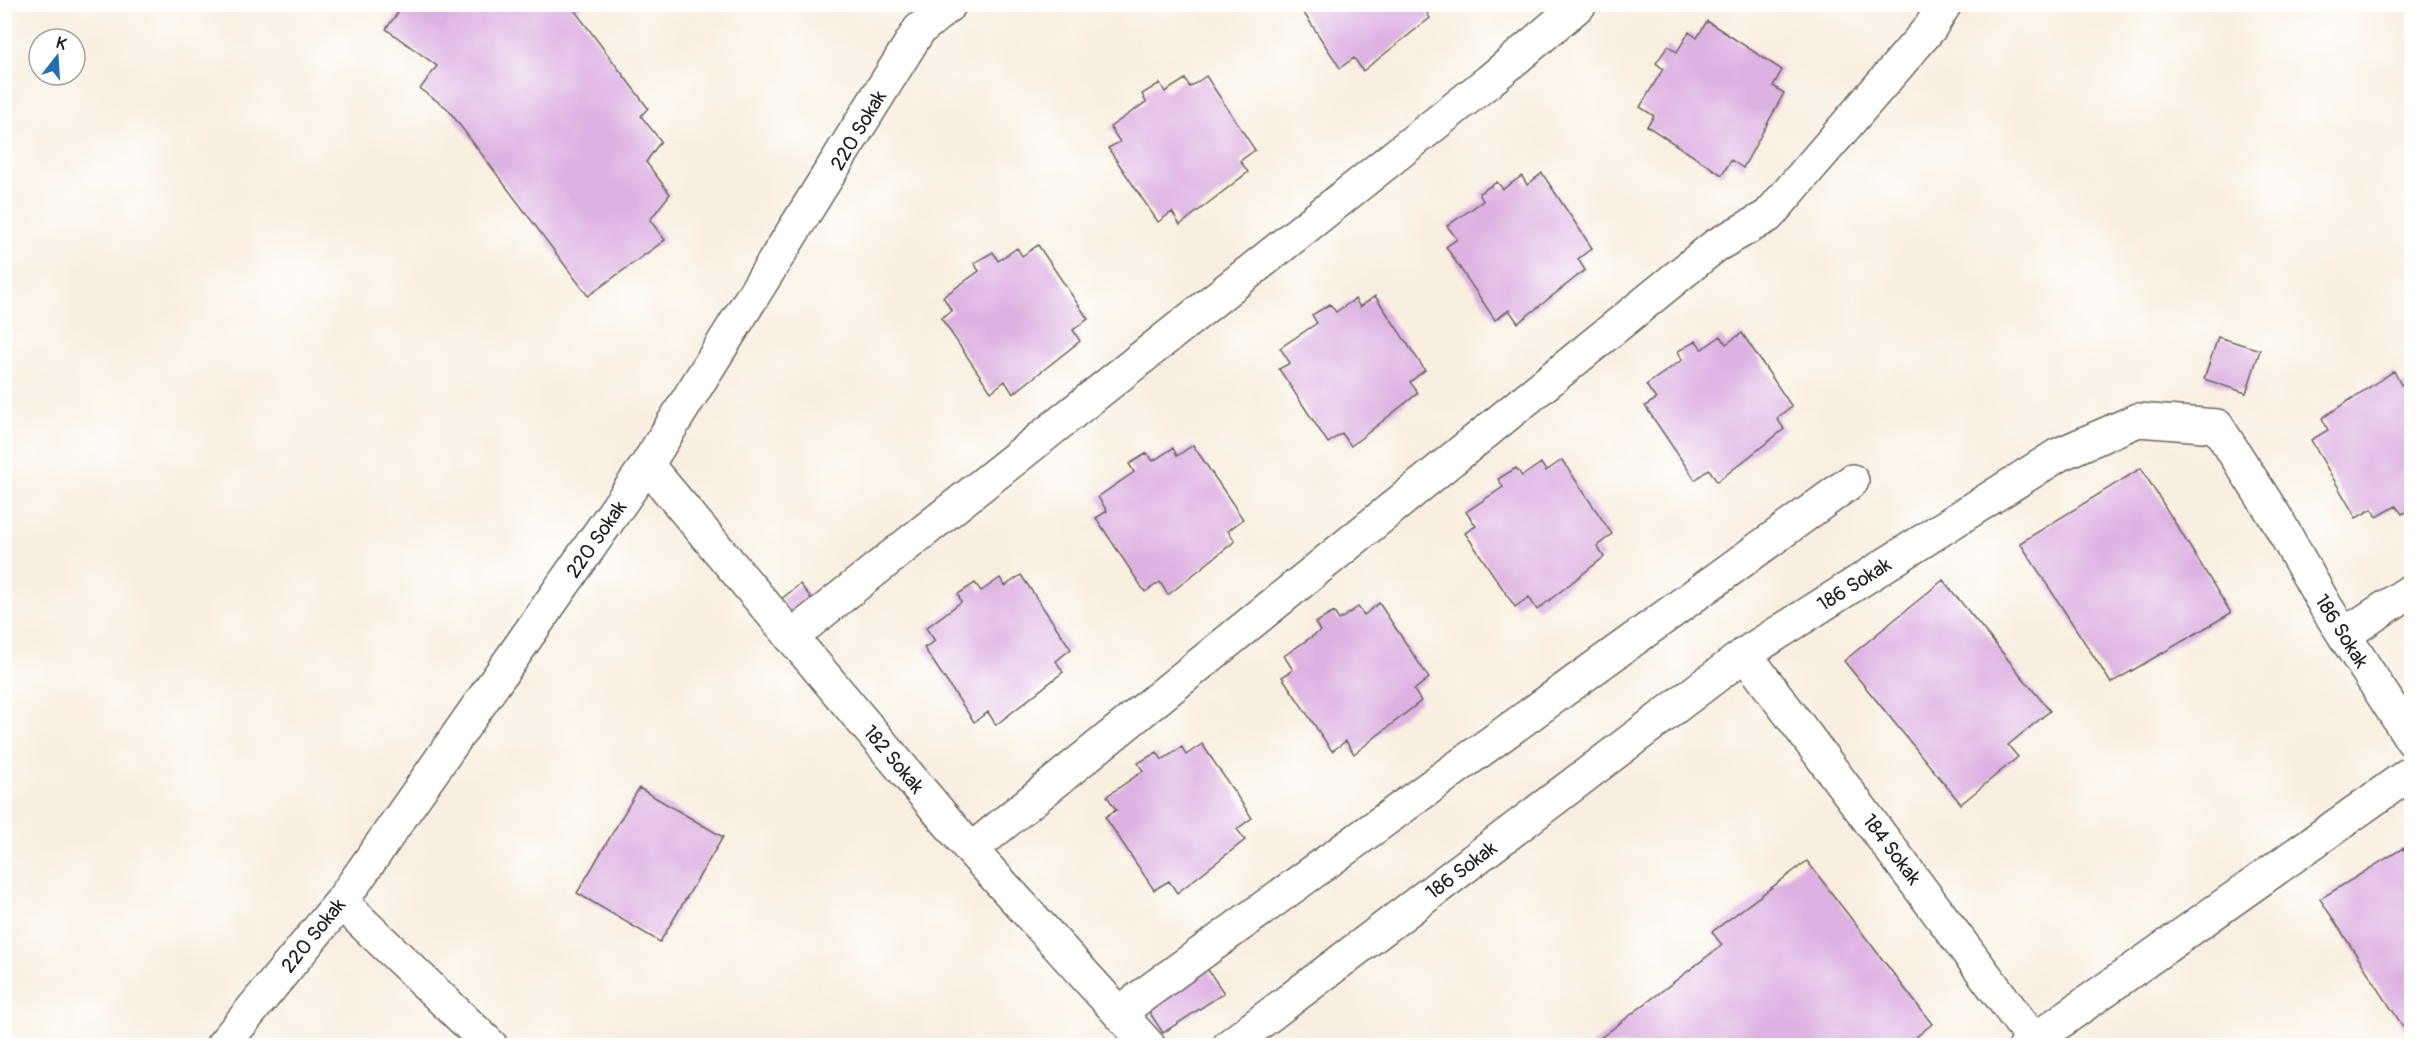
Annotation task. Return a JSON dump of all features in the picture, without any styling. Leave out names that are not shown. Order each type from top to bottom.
[{"type":"street","name":"220 Sokak","points":[[222,1046],[341,902],[647,465],[916,17],[950,4]]},
{"type":"street","points":[[791,637],[1480,89],[1580,4]]},
{"type":"street","points":[[971,850],[1716,246],[1768,216],[1930,28],[1945,4]]},
{"type":"street","name":"186 Sokak","points":[[1230,1046],[1744,654],[2058,455],[2138,420],[2217,426],[2276,518],[2344,635],[2412,740]]},
{"type":"street","name":"182 Sokak","points":[[647,465],[971,850],[1149,1046]]},
{"type":"street","points":[[1120,1012],[1852,481]]},
{"type":"street","points":[[2344,635],[2412,590]]},
{"type":"street","name":"184 Sokak","points":[[1744,654],[2033,1044]]},
{"type":"street","points":[[2033,1044],[2412,772]]},
{"type":"street","points":[[341,902],[491,1046]]},
{"type":"building","points":[[404,4],[585,4],[575,11],[648,108],[641,116],[661,141],[646,162],[670,194],[650,220],[665,240],[588,296],[447,108],[420,89],[437,66],[386,29]]},
{"type":"building","points":[[1298,4],[1425,4],[1423,6],[1430,18],[1363,71],[1354,58],[1340,68]]},
{"type":"building","points":[[1707,21],[1782,70],[1773,86],[1784,93],[1743,168],[1731,160],[1722,175],[1647,126],[1654,116],[1640,107],[1663,69],[1656,63],[1668,46],[1677,52],[1689,32],[1697,38]]},
{"type":"building","points":[[1206,76],[1255,150],[1240,161],[1248,172],[1180,225],[1172,212],[1158,222],[1108,148],[1120,142],[1110,127],[1146,102],[1142,94],[1160,83],[1165,92],[1185,79],[1190,87]]},
{"type":"building","points":[[1542,173],[1592,248],[1578,259],[1585,270],[1518,323],[1509,310],[1495,320],[1446,247],[1457,239],[1447,226],[1483,201],[1479,193],[1497,182],[1503,189],[1522,176],[1527,185]]},
{"type":"building","points":[[1038,245],[1088,319],[1073,330],[1080,341],[1013,394],[1005,381],[991,392],[941,318],[952,311],[943,297],[979,271],[974,263],[993,252],[998,261],[1017,248],[1022,256]]},
{"type":"building","points":[[1375,296],[1425,370],[1410,382],[1418,393],[1351,446],[1342,433],[1328,443],[1279,369],[1290,363],[1280,348],[1317,323],[1312,315],[1330,304],[1336,312],[1355,299],[1360,307]]},
{"type":"building","points":[[1742,333],[1792,407],[1777,418],[1784,429],[1717,482],[1709,469],[1695,480],[1645,406],[1656,399],[1646,385],[1682,360],[1678,351],[1696,341],[1702,349],[1721,336],[1726,344]]},
{"type":"building","points":[[2218,337],[2260,350],[2246,393],[2204,379]]},
{"type":"building","points":[[2394,371],[2401,385],[2412,378],[2412,509],[2402,514],[2396,506],[2377,517],[2372,509],[2356,518],[2311,440],[2328,430],[2322,418]]},
{"type":"building","points":[[1193,445],[1243,519],[1228,531],[1235,541],[1168,595],[1160,582],[1145,592],[1096,518],[1107,511],[1098,497],[1134,472],[1129,464],[1147,453],[1153,461],[1173,448],[1177,456]]},
{"type":"building","points":[[1562,460],[1612,534],[1597,546],[1604,557],[1537,610],[1529,597],[1515,607],[1465,533],[1476,526],[1466,512],[1503,487],[1498,479],[1516,468],[1522,476],[1541,463],[1546,471]]},
{"type":"building","points":[[2141,468],[2231,613],[2111,683],[2020,543]]},
{"type":"building","points":[[1021,575],[1071,649],[1056,661],[1063,672],[996,725],[988,712],[974,722],[924,648],[935,641],[926,628],[961,602],[958,594],[975,583],[981,591],[1000,578],[1005,586]]},
{"type":"building","points":[[1943,580],[2050,711],[2008,745],[2018,757],[1961,804],[1844,661]]},
{"type":"building","points":[[800,584],[816,604],[791,612],[780,600]]},
{"type":"building","points":[[1379,603],[1429,678],[1414,690],[1421,701],[1354,754],[1346,741],[1332,751],[1282,677],[1293,670],[1284,656],[1320,631],[1315,623],[1334,612],[1339,620],[1358,607],[1364,615]]},
{"type":"building","points":[[1202,744],[1252,818],[1237,829],[1245,840],[1177,893],[1169,881],[1154,890],[1105,817],[1116,810],[1107,796],[1143,771],[1138,763],[1157,752],[1162,760],[1182,747],[1186,755]]},
{"type":"building","points":[[639,788],[723,837],[660,942],[577,893]]},
{"type":"building","points":[[2403,848],[2412,860],[2412,1034],[2409,1036],[2320,899]]},
{"type":"building","points":[[1807,861],[1932,1024],[1905,1046],[1590,1046],[1722,945],[1712,932]]},
{"type":"building","points":[[1206,967],[1224,993],[1163,1033],[1146,1007]]}]
